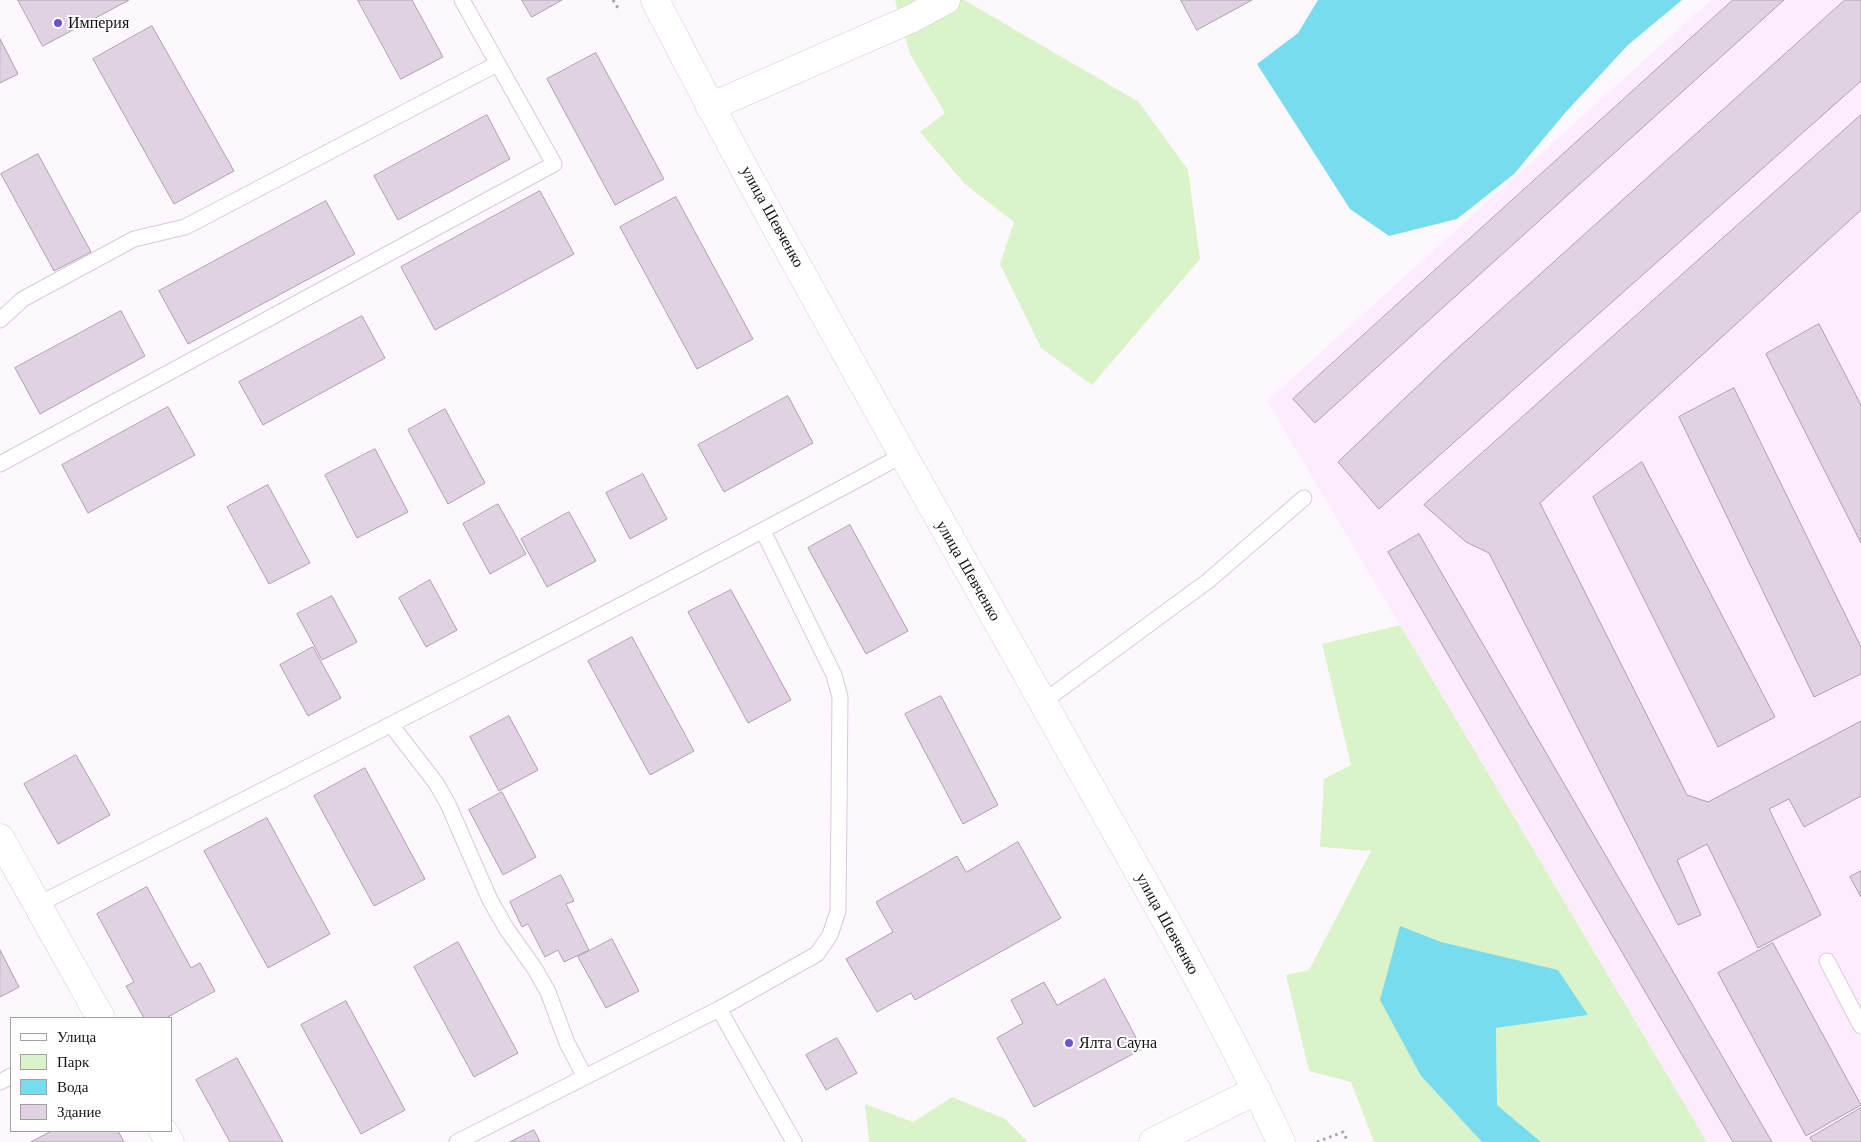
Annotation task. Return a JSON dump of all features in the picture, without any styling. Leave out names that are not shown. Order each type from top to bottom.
[{"type":"street","name":"улица Шевченко","points":[[655,0],[710,107],[903,455],[1189,962],[1257,1090],[1281,1142]]},
{"type":"street","points":[[710,107],[911,19],[946,0]]},
{"type":"street","points":[[0,838],[100,1017]]},
{"type":"street","points":[[1153,1142],[1257,1090]]},
{"type":"lane","points":[[0,464],[554,164],[462,0]]},
{"type":"lane","points":[[0,320],[23,299],[134,240],[185,227],[497,64]]},
{"type":"lane","points":[[37,904],[392,725],[763,531],[903,455]]},
{"type":"lane","points":[[1042,702],[1208,581],[1304,498]]},
{"type":"lane","points":[[457,1142],[719,1009],[817,954],[830,935],[838,911],[840,697],[834,675],[763,531]]},
{"type":"lane","points":[[392,725],[436,783],[448,804],[490,900],[506,928],[535,968],[548,992],[567,1043],[585,1078]]},
{"type":"lane","points":[[1827,961],[1861,1026]]},
{"type":"lane","points":[[719,1009],[794,1142]]},
{"type":"path","points":[[613,0],[618,8]]},
{"type":"path","points":[[1317,1142],[1343,1132],[1348,1142]]},
{"type":"shaded area","points":[[1711,0],[1861,0],[1861,1142],[1707,1142],[1267,401]]},
{"type":"green space","points":[[895,0],[964,0],[1139,102],[1188,170],[1200,259],[1092,385],[1041,348],[1000,264],[1014,222],[965,184],[920,132],[945,113],[910,54]]},
{"type":"green space","points":[[1400,625],[1707,1142],[1541,1142],[1497,1105],[1496,1028],[1587,1015],[1441,942],[1400,927],[1421,1076],[1482,1142],[1374,1142],[1351,1082],[1309,1071],[1286,975],[1309,970],[1371,851],[1320,847],[1324,779],[1351,765],[1322,644]]},
{"type":"green space","points":[[952,1097],[1005,1119],[1028,1142],[869,1142],[865,1104],[913,1122]]},
{"type":"water","points":[[1318,0],[1682,0],[1628,45],[1565,113],[1514,174],[1457,219],[1389,236],[1350,209],[1257,64],[1298,33]]},
{"type":"water","points":[[1400,926],[1441,942],[1558,970],[1588,1015],[1496,1028],[1497,1105],[1541,1142],[1482,1142],[1421,1076],[1380,1000]]},
{"type":"building","name":"Империя","points":[[18,0],[129,0],[43,46]]},
{"type":"building","points":[[358,0],[412,0],[443,57],[401,79]]},
{"type":"building","points":[[522,0],[562,0],[532,17]]},
{"type":"building","points":[[1181,0],[1252,0],[1197,30]]},
{"type":"building","points":[[1733,0],[1784,0],[1315,423],[1293,399]]},
{"type":"building","points":[[1845,0],[1861,0],[1861,81],[1379,509],[1338,462],[1447,358]]},
{"type":"building","points":[[152,26],[234,171],[174,204],[93,59]]},
{"type":"building","points":[[0,39],[18,74],[0,83]]},
{"type":"building","points":[[596,53],[664,179],[615,205],[547,79]]},
{"type":"building","points":[[487,115],[510,159],[398,220],[374,176]]},
{"type":"building","points":[[1861,115],[1861,210],[1540,503],[1687,795],[1708,802],[1861,721],[1861,796],[1804,827],[1789,799],[1769,809],[1821,915],[1758,948],[1707,844],[1677,860],[1701,915],[1678,925],[1489,553],[1466,542],[1424,505]]},
{"type":"building","points":[[38,154],[91,252],[54,271],[1,174]]},
{"type":"building","points":[[540,191],[574,254],[435,330],[401,267]]},
{"type":"building","points":[[676,197],[753,339],[697,369],[620,227]]},
{"type":"building","points":[[326,201],[355,254],[188,344],[159,291]]},
{"type":"building","points":[[121,311],[145,356],[40,414],[15,368]]},
{"type":"building","points":[[362,316],[385,358],[263,425],[239,382]]},
{"type":"building","points":[[1819,324],[1861,405],[1861,543],[1766,354]]},
{"type":"building","points":[[1734,388],[1861,647],[1861,674],[1814,697],[1679,417]]},
{"type":"building","points":[[788,396],[813,443],[724,492],[698,445]]},
{"type":"building","points":[[168,407],[195,455],[88,513],[62,465]]},
{"type":"building","points":[[445,409],[485,483],[448,504],[408,430]]},
{"type":"building","points":[[375,449],[408,512],[357,538],[325,475]]},
{"type":"building","points":[[1642,462],[1775,717],[1718,747],[1593,497]]},
{"type":"building","points":[[643,474],[667,519],[630,539],[606,493]]},
{"type":"building","points":[[268,485],[310,563],[269,584],[227,507]]},
{"type":"building","points":[[498,504],[526,554],[490,574],[463,524]]},
{"type":"building","points":[[569,512],[596,561],[547,587],[521,539]]},
{"type":"building","points":[[850,525],[908,631],[866,654],[808,548]]},
{"type":"building","points":[[1419,534],[1772,1142],[1733,1142],[1388,552]]},
{"type":"building","points":[[430,580],[457,630],[426,647],[399,598]]},
{"type":"building","points":[[731,590],[791,700],[748,723],[688,612]]},
{"type":"building","points":[[332,596],[357,642],[322,660],[297,614]]},
{"type":"building","points":[[632,637],[694,751],[650,775],[588,661]]},
{"type":"building","points":[[313,647],[341,698],[308,716],[280,665]]},
{"type":"building","points":[[941,696],[998,805],[963,824],[905,714]]},
{"type":"building","points":[[509,716],[538,770],[499,791],[470,737]]},
{"type":"building","points":[[76,755],[110,815],[58,844],[24,784]]},
{"type":"building","points":[[365,768],[425,879],[374,906],[314,796]]},
{"type":"building","points":[[502,792],[536,857],[503,875],[469,810]]},
{"type":"building","points":[[267,818],[330,934],[268,968],[204,851]]},
{"type":"building","points":[[1018,842],[1061,918],[915,1000],[911,993],[877,1012],[846,959],[893,932],[876,902],[957,856],[966,872]]},
{"type":"building","points":[[1861,871],[1861,897],[1850,877]]},
{"type":"building","points":[[561,875],[574,901],[566,904],[589,950],[564,962],[558,950],[545,957],[528,924],[522,927],[510,902]]},
{"type":"building","points":[[147,887],[191,968],[200,963],[215,991],[168,1017],[143,1017],[126,986],[134,982],[97,914]]},
{"type":"building","points":[[612,939],[639,991],[606,1008],[578,957]]},
{"type":"building","points":[[458,942],[518,1053],[474,1077],[414,967]]},
{"type":"building","points":[[1773,943],[1861,1105],[1806,1136],[1718,973]]},
{"type":"building","points":[[0,950],[19,987],[0,997]]},
{"type":"building","name":"Ялта Сауна","points":[[1105,979],[1142,1049],[1034,1107],[997,1038],[1023,1023],[1011,1000],[1044,982],[1057,1005]]},
{"type":"building","points":[[346,1001],[405,1110],[361,1134],[301,1025]]},
{"type":"building","points":[[837,1038],[857,1073],[826,1090],[806,1055]]},
{"type":"building","points":[[237,1058],[283,1142],[230,1142],[196,1080]]},
{"type":"building","points":[[1861,1108],[1861,1142],[1813,1142],[1810,1138]]},
{"type":"building","points":[[534,1130],[540,1142],[510,1142]]},
{"type":"building","points":[[50,1132],[119,1132],[124,1142],[31,1142]]},
{"type":"place","name":"Империя","points":[[58,23]]},
{"type":"place","name":"Ялта Сауна","points":[[1069,1043]]}]
